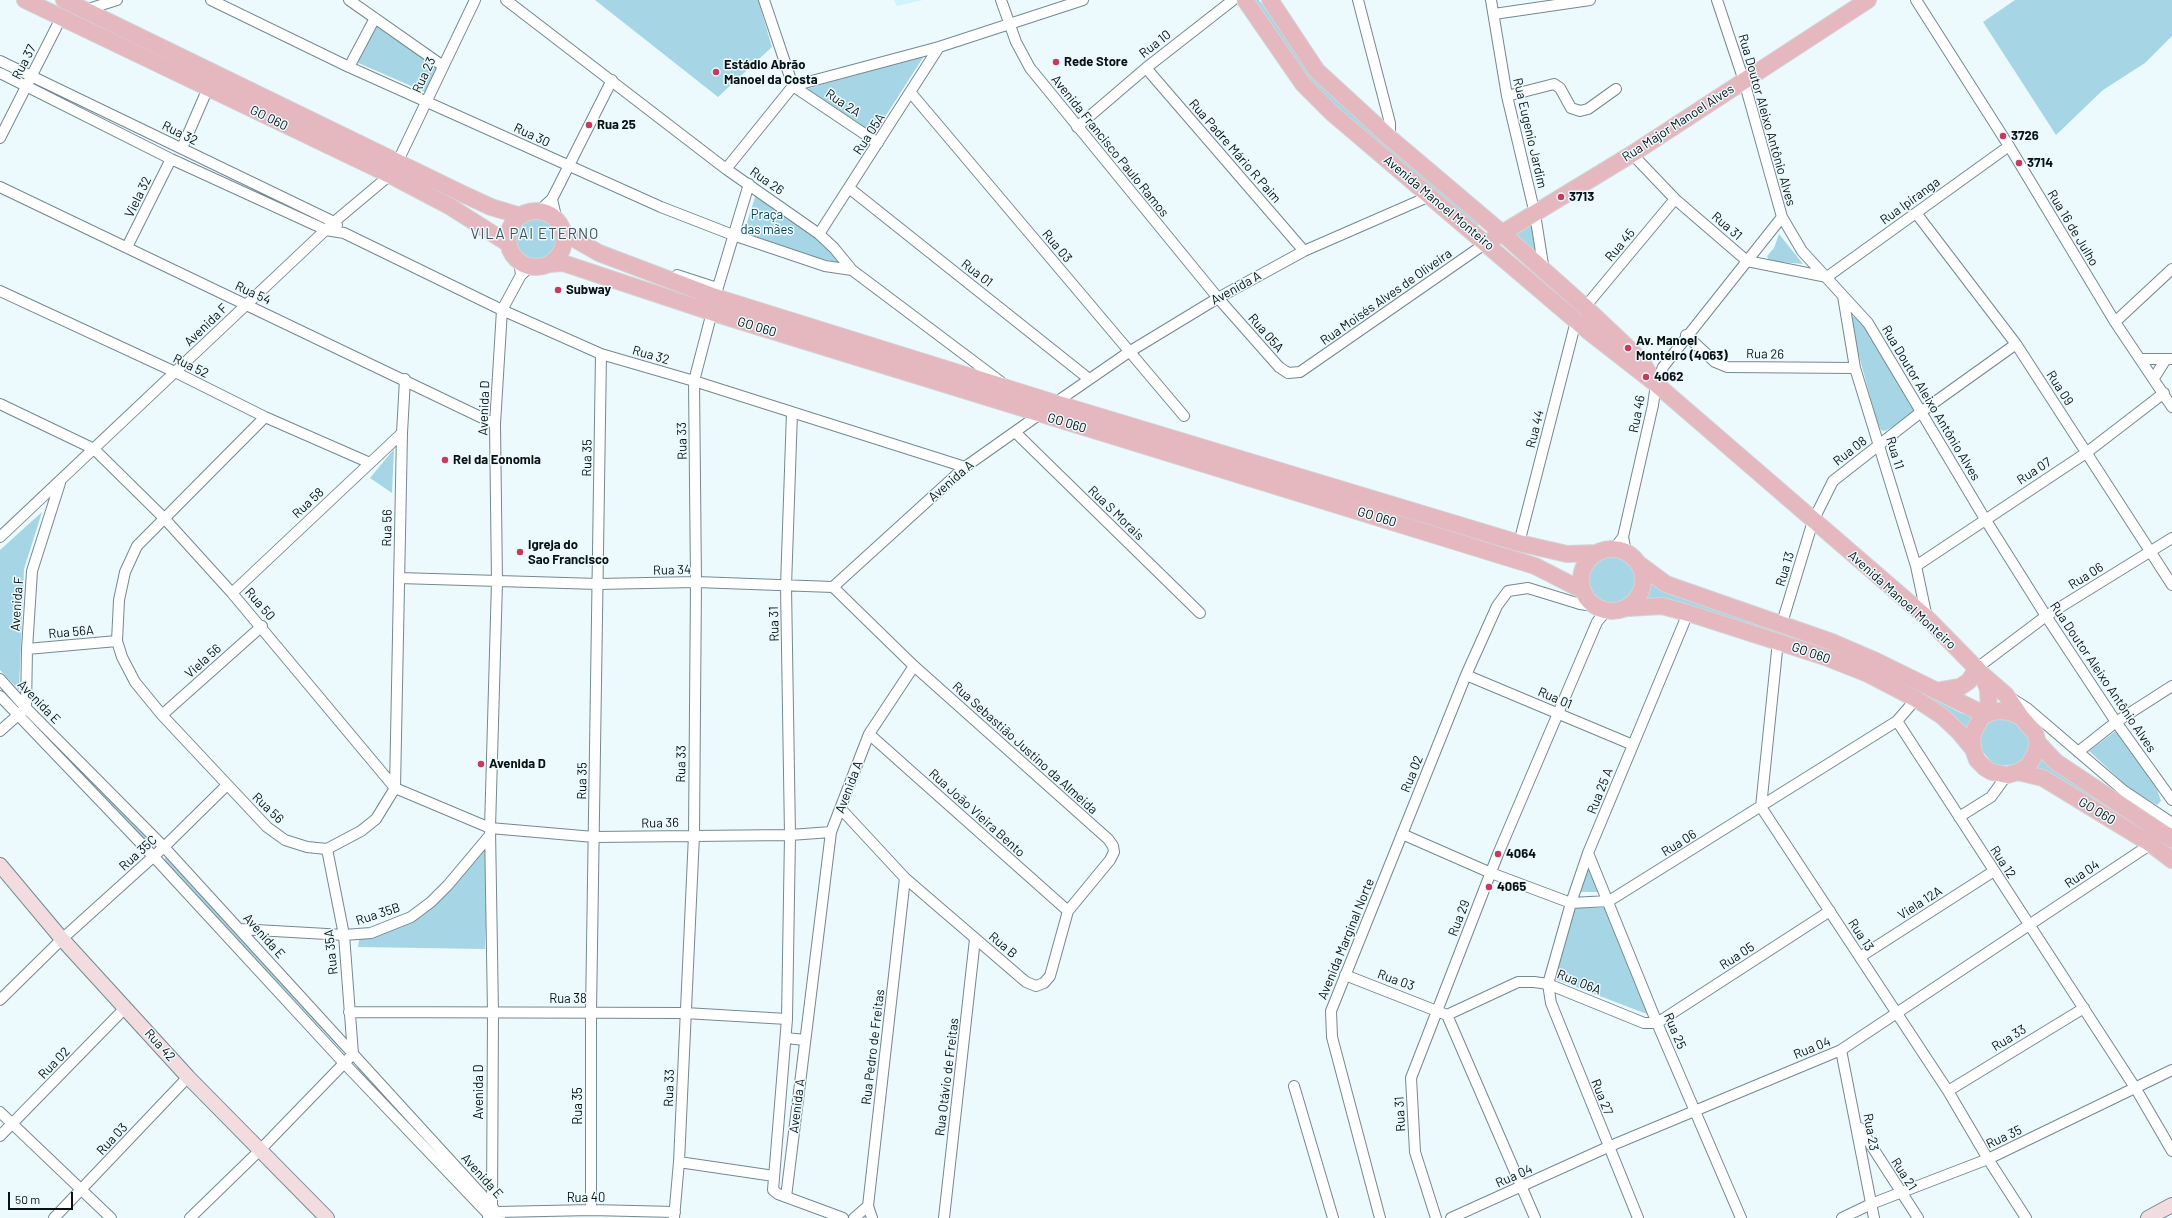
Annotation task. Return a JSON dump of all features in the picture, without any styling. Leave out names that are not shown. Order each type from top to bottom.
[{"type":"main road","name":"GO 060","points":[[25,0],[390,175],[449,206],[509,244]]},
{"type":"main road","name":"GO 060","points":[[64,0],[398,161],[491,208],[521,216]]},
{"type":"main road","name":"Avenida Manoel Monteiro","points":[[1245,0],[1303,84],[1332,113],[1486,243],[1587,324],[1640,359],[1656,384],[1927,618],[1980,672],[2006,695]]},
{"type":"main road","name":"Avenida Manoel Monteiro","points":[[1270,0],[1317,71],[1390,138],[1501,232],[1585,307],[1587,324]]},
{"type":"main road","name":"Rua Major Manoel Alves","points":[[1486,243],[1501,232],[1535,214],[1632,154],[1868,0]]},
{"type":"main road","points":[[530,212],[539,212],[552,216],[560,227],[561,251],[549,264],[524,267],[514,256],[509,244],[511,228],[521,216],[530,212]]},
{"type":"main road","name":"GO 060","points":[[560,227],[598,253],[639,268],[1055,403],[1518,543],[1567,554],[1596,553]]},
{"type":"main road","name":"GO 060","points":[[549,264],[563,263],[712,312],[1534,566],[1592,605]]},
{"type":"main road","points":[[1621,546],[1639,564],[1643,572],[1644,582],[1641,592],[1636,601],[1628,608],[1619,611],[1592,605],[1581,576],[1584,566],[1596,553],[1621,546]]},
{"type":"main road","name":"GO 060","points":[[1639,564],[1666,584],[1782,623],[1876,661],[1936,691],[1988,714]]},
{"type":"main road","name":"GO 060","points":[[1628,608],[1662,606],[1688,613],[1778,641],[1868,674],[1916,699],[1942,716],[1959,732],[1972,749]]},
{"type":"main road","points":[[1936,691],[1960,687],[1980,672],[1988,690],[1988,714]]},
{"type":"main road","points":[[2006,695],[2034,733],[2038,743],[2035,754],[2028,766],[2012,773],[1992,772],[1985,768],[1977,760],[1972,749],[1972,737],[1976,726],[1988,714],[1999,711],[2010,712],[2021,717]]},
{"type":"main road","name":"GO 060","points":[[2038,743],[2056,762],[2172,839]]},
{"type":"main road","name":"GO 060","points":[[2012,773],[2043,778],[2151,844],[2172,860]]},
{"type":"street","points":[[85,10],[117,0]]},
{"type":"street","name":"Rua 30","points":[[211,0],[350,67],[661,207],[825,266],[852,270]]},
{"type":"street","points":[[350,0],[443,66]]},
{"type":"street","name":"Rua 23","points":[[398,161],[475,0]]},
{"type":"street","name":"Rua 26","points":[[506,0],[726,169],[819,234],[834,248],[852,270],[1007,387]]},
{"type":"street","points":[[764,0],[793,86]]},
{"type":"street","name":"Avenida Francisco Paulo Ramos","points":[[1002,0],[1009,24],[1030,68],[1218,298]]},
{"type":"street","points":[[726,169],[793,86],[939,47],[1083,0]]},
{"type":"street","name":"Rua 10","points":[[1077,127],[1146,68],[1233,0]]},
{"type":"street","points":[[1358,0],[1390,123],[1390,138]]},
{"type":"street","name":"Rua Eugenio Jardim","points":[[1491,0],[1507,96],[1535,214],[1544,271]]},
{"type":"street","points":[[1494,14],[1590,0]]},
{"type":"street","name":"Rua Doutor Aleixo Antônio Alves","points":[[1717,0],[1744,81],[1782,217],[1802,251],[1868,323],[1985,519],[2046,616],[2116,722],[2172,800]]},
{"type":"street","name":"Rua 16 de Julho","points":[[1916,0],[2010,146],[2115,322],[2172,406]]},
{"type":"street","name":"Rua 37","points":[[0,138],[61,18]]},
{"type":"street","points":[[350,67],[375,18]]},
{"type":"street","name":"Rua 05A","points":[[819,234],[911,93],[939,47]]},
{"type":"street","name":"Rua 32","points":[[0,61],[334,222],[344,233]]},
{"type":"street","name":"Rua Padre Mário R Paim","points":[[1146,68],[1304,251]]},
{"type":"street","name":"Rua 32","points":[[0,73],[27,85],[171,159],[326,230],[344,233],[502,310],[601,354],[694,381],[965,467]]},
{"type":"street","points":[[539,212],[552,199],[612,80]]},
{"type":"street","points":[[1507,96],[1554,84],[1560,88],[1571,108],[1580,111],[1588,109],[1616,89]]},
{"type":"street","name":"Rua 2A","points":[[793,86],[878,143]]},
{"type":"street","points":[[182,148],[208,88]]},
{"type":"street","name":"Rua 03","points":[[911,93],[1129,352],[1175,402],[1184,416]]},
{"type":"street","name":"Rua Ipiranga","points":[[1827,277],[2010,146]]},
{"type":"street","name":"Rua 31","points":[[1632,154],[1675,199],[1747,261],[1827,277]]},
{"type":"street","name":"Viela 32","points":[[127,247],[171,159]]},
{"type":"street","name":"Avenida F","points":[[0,536],[334,222],[390,175]]},
{"type":"street","points":[[716,293],[749,184]]},
{"type":"street","name":"Rua 54","points":[[0,186],[406,379],[495,424]]},
{"type":"street","name":"Rua 01","points":[[849,188],[1089,379]]},
{"type":"street","name":"Avenida A","points":[[1055,403],[1129,352],[1218,298],[1304,251],[1430,196]]},
{"type":"street","points":[[552,199],[560,227]]},
{"type":"street","name":"Rua 45","points":[[1585,307],[1675,199]]},
{"type":"street","name":"Rua 09","points":[[1916,213],[2016,344],[2172,585]]},
{"type":"street","name":"Rua 46","points":[[1621,546],[1653,405],[1656,384],[1663,366],[1686,335],[1782,217]]},
{"type":"street","name":"Rua Moisés Alves de Oliveira","points":[[1300,372],[1486,243]]},
{"type":"street","name":"Avenida D","points":[[494,1215],[490,831],[496,582],[495,424],[502,310],[524,267]]},
{"type":"street","points":[[2115,322],[2172,269]]},
{"type":"street","name":"Rua 52","points":[[0,291],[175,372],[265,417],[370,463]]},
{"type":"street","name":"Rua 11","points":[[1843,294],[1855,368],[1916,566],[1927,618]]},
{"type":"street","name":"Rua 05A","points":[[1218,298],[1279,367],[1288,373],[1300,372]]},
{"type":"street","name":"Rua 33","points":[[674,1215],[679,1162],[694,835],[696,582],[694,381],[712,312]]},
{"type":"street","name":"Rua 44","points":[[1518,543],[1587,324]]},
{"type":"street","name":"Rua 26","points":[[1686,335],[1715,362],[1727,367],[1855,368]]},
{"type":"street","name":"Rua 08","points":[[1813,521],[1833,481],[1921,412],[2016,344]]},
{"type":"street","name":"Rua 35","points":[[591,1210],[590,1012],[601,354]]},
{"type":"street","points":[[2141,359],[2169,359]]},
{"type":"street","points":[[2154,378],[2169,359]]},
{"type":"street","name":"Rua 56","points":[[395,788],[402,433],[406,379]]},
{"type":"street","name":"Rua 07","points":[[1916,566],[2086,453],[2164,393]]},
{"type":"street","name":"Rua 50","points":[[0,404],[94,449],[164,518],[262,626],[395,788],[490,831]]},
{"type":"street","name":"Rua 31","points":[[790,835],[786,586],[792,412]]},
{"type":"street","name":"Avenida A","points":[[832,587],[965,467],[1040,414]]},
{"type":"street","name":"Rua 56","points":[[265,417],[137,546],[125,572],[119,600],[117,641],[122,657],[135,682],[162,715],[267,827],[285,840],[306,847],[327,849]]},
{"type":"street","name":"Rua S Morais","points":[[1015,432],[1200,612]]},
{"type":"street","name":"Rua 58","points":[[232,593],[402,433]]},
{"type":"street","name":"Avenida F","points":[[26,708],[27,649],[32,572],[60,481]]},
{"type":"street","name":"Rua 13","points":[[1782,623],[1813,521]]},
{"type":"street","name":"Rua 06","points":[[1980,672],[2046,616],[2172,538]]},
{"type":"street","name":"Rua 34","points":[[399,578],[598,584],[696,582],[832,587]]},
{"type":"street","points":[[832,587],[914,666]]},
{"type":"street","name":"Rua 02","points":[[1402,834],[1466,675],[1497,606],[1508,591],[1528,588],[1592,605]]},
{"type":"street","name":"Rua 29","points":[[1438,1010],[1491,873],[1557,713],[1592,605]]},
{"type":"street","name":"Rua 25 A","points":[[1548,984],[1571,903],[1588,853],[1688,613]]},
{"type":"street","name":"Viela 56","points":[[162,715],[262,626]]},
{"type":"street","name":"Rua 56A","points":[[27,649],[117,641]]},
{"type":"street","points":[[1761,807],[1778,641]]},
{"type":"street","name":"Avenida A","points":[[790,835],[787,1019],[773,1190],[786,1197],[831,832],[869,734],[914,666]]},
{"type":"street","name":"Rua Sebastião Justino da Almeida","points":[[914,666],[1108,839],[1113,846],[1114,852]]},
{"type":"street","name":"Rua 01","points":[[1466,675],[1632,745]]},
{"type":"street","name":"Avenida E","points":[[0,679],[26,708],[164,847],[353,1054],[442,1159],[494,1215]]},
{"type":"street","points":[[2078,752],[2116,722],[2172,686]]},
{"type":"street","name":"Avenida Manoel Monteiro","points":[[2006,695],[2027,708],[2124,791],[2172,823]]},
{"type":"street","name":"Avenida E","points":[[0,696],[154,857],[344,1063],[442,1159]]},
{"type":"street","points":[[1761,807],[1897,721],[1916,699]]},
{"type":"street","points":[[0,731],[26,708]]},
{"type":"street","name":"Rua 12","points":[[1897,721],[2136,1089],[2172,1151]]},
{"type":"street","name":"Rua João Vieira Bento","points":[[869,734],[1068,911]]},
{"type":"street","points":[[1959,817],[1991,797],[2012,773]]},
{"type":"street","name":"Rua 35C","points":[[0,1000],[62,939],[154,857],[227,785]]},
{"type":"street","points":[[327,849],[361,831],[376,819],[395,788]]},
{"type":"street","name":"Rua 13","points":[[1761,807],[1898,1013],[2026,1218]]},
{"type":"street","name":"Rua 06","points":[[1609,901],[1761,807]]},
{"type":"street","name":"Rua B","points":[[841,809],[905,878],[1026,982],[1036,986],[1044,983],[1050,976],[1068,911],[1110,860],[1114,852]]},
{"type":"street","name":"Rua 36","points":[[490,831],[594,837],[790,835],[831,832]]},
{"type":"street","name":"Rua 35B","points":[[239,929],[344,936],[371,933],[411,917],[448,884],[490,831]]},
{"type":"street","points":[[1402,834],[1491,873],[1571,903],[1609,901]]},
{"type":"street","name":"Avenida Marginal Norte","points":[[1380,1218],[1332,1037],[1331,1011],[1402,834]]},
{"type":"street","name":"Rua 04","points":[[1451,1218],[1608,1147],[1841,1050],[2151,844]]},
{"type":"street","name":"Rua 35A","points":[[327,849],[344,936],[353,1054]]},
{"type":"street","name":"Rua 25","points":[[1588,853],[1609,901],[1657,1023],[1741,1218]]},
{"type":"street","name":"Rua 42","points":[[0,865],[62,939],[188,1077],[259,1151],[327,1218]]},
{"type":"street","name":"Viela 12A","points":[[1860,957],[1994,871]]},
{"type":"street","name":"Rua Pedro de Freitas","points":[[872,1218],[868,1206],[905,878]]},
{"type":"street","name":"Rua 05","points":[[1657,1023],[1830,911]]},
{"type":"street","name":"Rua Otávio de Freitas","points":[[944,1218],[976,939]]},
{"type":"street","name":"Rua 03","points":[[1345,975],[1438,1010]]},
{"type":"street","name":"Rua 06A","points":[[1447,1015],[1518,982],[1548,984],[1644,1023],[1657,1023]]},
{"type":"street","name":"Rua 27","points":[[1548,984],[1551,1003],[1638,1218]]},
{"type":"street","name":"Rua 02","points":[[0,1136],[126,1008]]},
{"type":"street","name":"Rua 33","points":[[1948,1091],[2084,1008]]},
{"type":"street","points":[[1438,1010],[1447,1015],[1535,1218]]},
{"type":"street","name":"Rua 31","points":[[1436,1218],[1415,1152],[1411,1078],[1438,1010]]},
{"type":"street","name":"Rua 38","points":[[349,1012],[685,1013],[787,1019]]},
{"type":"street","points":[[786,1038],[805,1040]]},
{"type":"street","name":"Rua 23","points":[[1841,1050],[1857,1123],[1874,1218]]},
{"type":"street","points":[[190,1218],[259,1151],[353,1054]]},
{"type":"street","name":"Rua 35","points":[[1842,1218],[1871,1204],[1988,1159],[2136,1089],[2172,1070]]},
{"type":"street","name":"Rua 03","points":[[54,1218],[188,1077]]},
{"type":"street","points":[[1294,1086],[1333,1218]]},
{"type":"street","points":[[0,1112],[111,1218]]},
{"type":"street","name":"Rua 21","points":[[1857,1123],[1918,1218]]},
{"type":"street","points":[[679,1162],[774,1176]]},
{"type":"street","points":[[786,1197],[844,1218]]},
{"type":"street","points":[[2148,1218],[2172,1205]]},
{"type":"street","points":[[854,1218],[868,1206]]},
{"type":"street","name":"Rua 40","points":[[494,1215],[591,1210],[674,1215]]},
{"type":"shaded area","points":[[894,0],[923,0],[897,6]]},
{"type":"green space","name":"Estádio Abrão Manoel da Costa","points":[[595,0],[758,0],[772,47],[718,97]]},
{"type":"green space","points":[[1247,0],[1259,0],[1304,64],[1482,224],[1473,226],[1324,99]]},
{"type":"green space","points":[[2015,0],[2172,0],[2172,36],[2145,63],[2103,90],[2056,135],[1983,22]]},
{"type":"green space","points":[[375,26],[438,66],[425,92],[356,62]]},
{"type":"green space","points":[[926,53],[874,134],[808,94],[807,89]]},
{"type":"green space","name":"Praça das mães","points":[[756,194],[820,240],[843,264],[806,255],[744,232]]},
{"type":"green space","points":[[541,215],[545,216],[555,225],[558,229],[558,247],[549,257],[541,261],[531,261],[523,257],[514,247],[513,233],[517,225],[527,216]]},
{"type":"green space","points":[[1533,218],[1541,265],[1514,233]]},
{"type":"green space","points":[[1779,234],[1803,264],[1769,261],[1767,256],[1774,248]]},
{"type":"green space","points":[[1852,316],[1859,319],[1919,409],[1916,414],[1885,431],[1881,430],[1877,422],[1849,319]]},
{"type":"green space","points":[[394,449],[392,493],[370,478]]},
{"type":"green space","points":[[42,512],[24,569],[19,690],[0,670],[0,550]]},
{"type":"green space","points":[[1607,556],[1617,556],[1626,560],[1632,566],[1636,575],[1636,585],[1632,594],[1626,600],[1617,604],[1607,604],[1598,600],[1592,594],[1588,585],[1588,575],[1592,566],[1598,560]]},
{"type":"green space","points":[[1645,573],[1831,647],[1961,713],[1974,716],[1969,732],[1965,726],[1948,713],[1663,600],[1639,599],[1645,585]]},
{"type":"green space","points":[[1997,717],[2021,721],[2031,743],[2024,759],[2018,764],[2001,766],[1993,764],[1982,751],[1980,735],[1984,727]]},
{"type":"green space","points":[[36,724],[154,844],[153,846],[150,846],[146,842]]},
{"type":"green space","points":[[2117,730],[2157,789],[2161,801],[2157,805],[2130,789],[2089,751]]},
{"type":"green space","points":[[2038,754],[2172,845],[2172,853],[2031,767]]},
{"type":"green space","points":[[481,847],[485,847],[489,851],[485,949],[358,947],[359,940],[412,921],[447,893]]},
{"type":"green space","points":[[166,856],[342,1049],[341,1050],[164,861]]},
{"type":"green space","points":[[1589,862],[1599,892],[1578,892]]},
{"type":"green space","points":[[1575,908],[1605,908],[1652,1016],[1555,979]]},
{"type":"green space","points":[[357,1065],[483,1201],[358,1072]]},
{"type":"place","name":"Rede Store","points":[[1056,62]]},
{"type":"place","name":"Estádio Abrão Manoel da Costa","points":[[716,72]]},
{"type":"place","name":"Rua 25","points":[[589,125]]},
{"type":"place","name":"3726","points":[[2003,136]]},
{"type":"place","name":"3714","points":[[2019,163]]},
{"type":"place","name":"3713","points":[[1561,197]]},
{"type":"place","name":"Subway","points":[[558,290]]},
{"type":"place","name":"Av. Manoel Monteiro (4063)","points":[[1628,348]]},
{"type":"place","name":"4062","points":[[1646,377]]},
{"type":"place","name":"Rei da Eonomia","points":[[445,460]]},
{"type":"place","name":"Igreja do Sao Francisco","points":[[520,552]]},
{"type":"place","name":"Avenida D","points":[[481,764]]},
{"type":"place","name":"4064","points":[[1498,854]]},
{"type":"place","name":"4065","points":[[1489,887]]},
{"type":"district","name":"VILA PAI ETERNO","points":[[535,234]]}]
